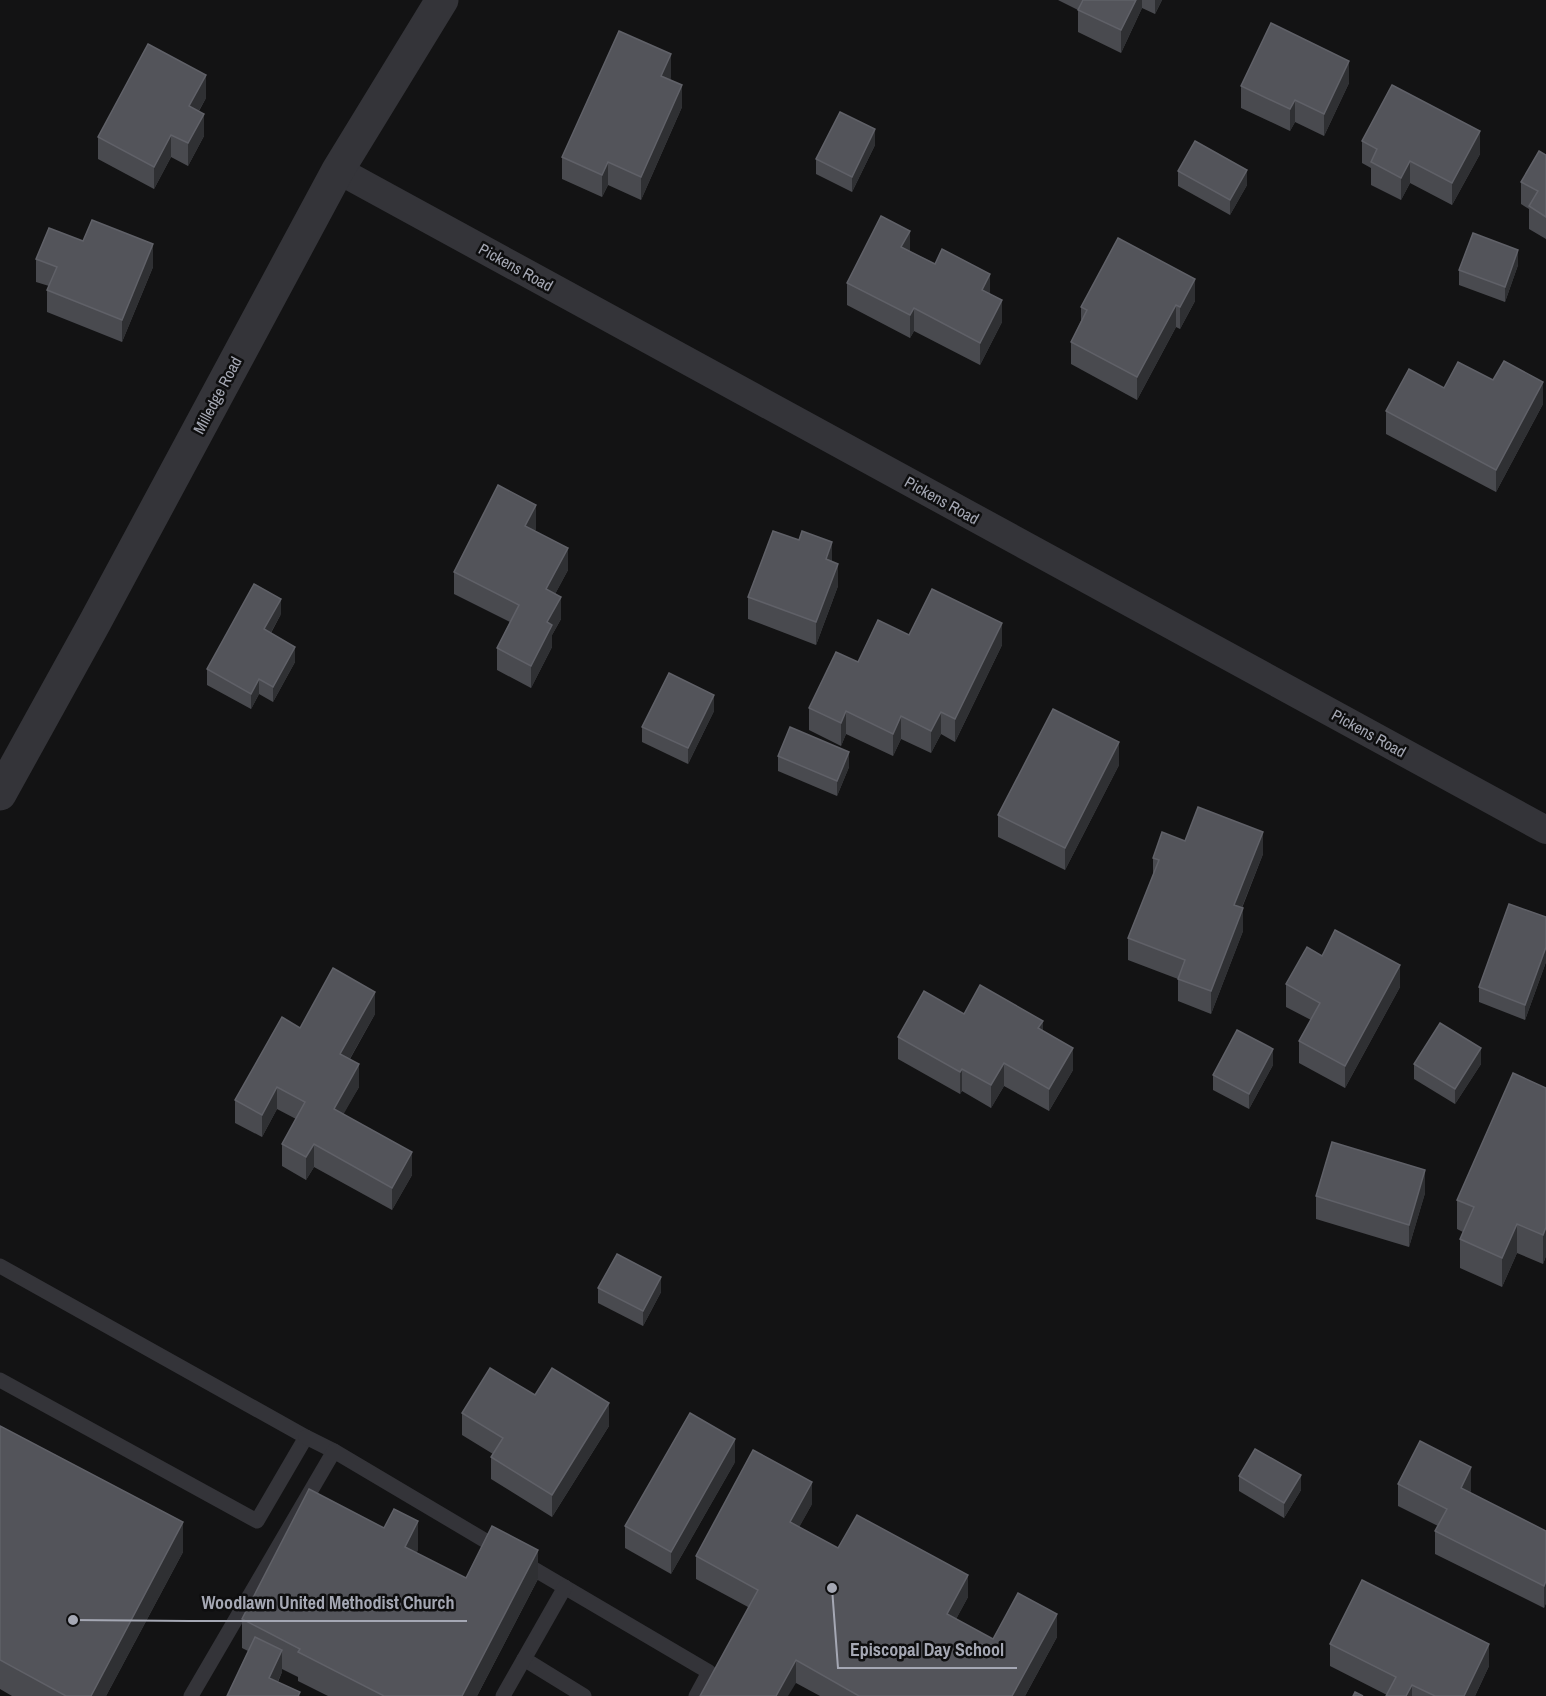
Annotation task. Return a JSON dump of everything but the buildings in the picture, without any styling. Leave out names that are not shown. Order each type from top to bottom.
[{"type":"street","name":"Milledge Road","points":[[0,794],[339,170],[442,0]]},
{"type":"street","name":"Pickens Road","points":[[339,170],[1546,830]]},
{"type":"lane","points":[[0,1266],[334,1451],[709,1672],[696,1696]]},
{"type":"lane","points":[[0,1380],[257,1521],[306,1437]]},
{"type":"lane","points":[[191,1696],[334,1451]]},
{"type":"lane","points":[[503,1696],[565,1587]]},
{"type":"lane","points":[[524,1659],[584,1696]]},
{"type":"place","name":"Episcopal Day School","points":[[832,1588]]},
{"type":"place","name":"Woodlawn United Methodist Church","points":[[73,1620]]}]
